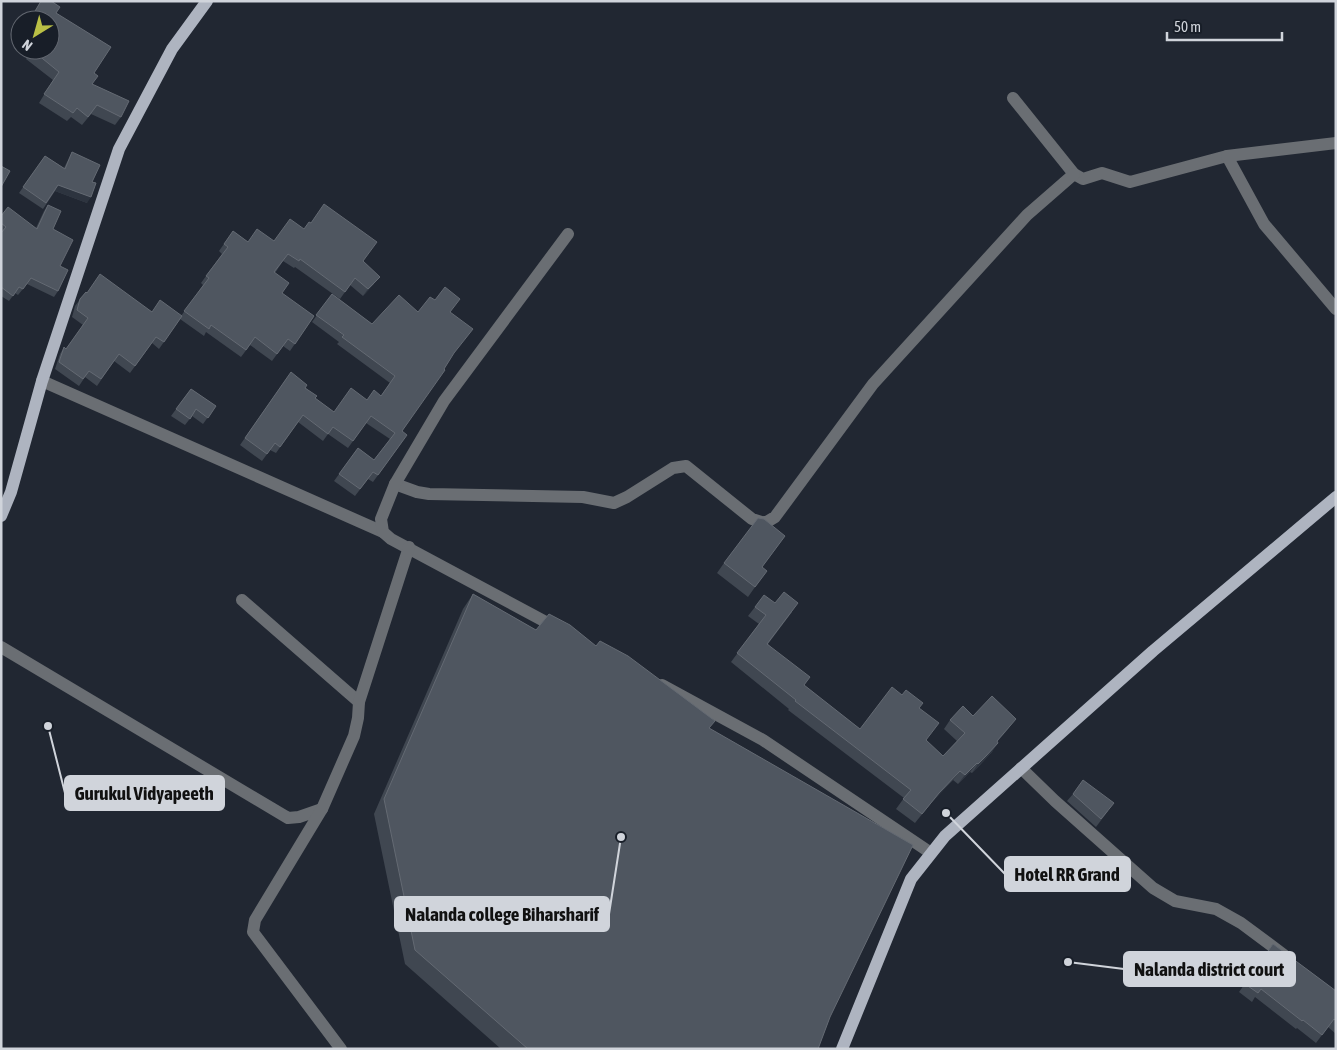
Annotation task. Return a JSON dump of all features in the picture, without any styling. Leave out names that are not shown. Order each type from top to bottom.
[{"type":"main road","points":[[1,516],[11,492],[42,381],[119,149],[172,49],[207,1]]},
{"type":"main road","points":[[842,1049],[911,879],[945,836],[1153,650],[1336,497]]},
{"type":"street","points":[[1013,98],[1074,174],[1083,179],[1102,173],[1130,182],[1227,156],[1336,143]]},
{"type":"street","points":[[1227,156],[1264,224],[1336,308]]},
{"type":"street","points":[[395,484],[429,494],[583,498],[614,503],[627,498],[673,468],[686,466],[752,519],[765,523],[775,517],[873,384],[1027,215],[1074,174]]},
{"type":"street","points":[[383,532],[381,520],[395,484],[444,401],[568,234]]},
{"type":"street","points":[[42,381],[383,532],[391,539],[564,632]]},
{"type":"street","points":[[341,1049],[253,932],[255,920],[322,809],[354,736],[359,702],[408,547]]},
{"type":"street","points":[[242,600],[359,702]]},
{"type":"street","points":[[1,647],[288,818],[299,817],[322,809]]},
{"type":"street","points":[[651,679],[763,740],[931,854]]},
{"type":"street","points":[[1021,768],[1054,801],[1153,888],[1175,901],[1216,909],[1241,923],[1296,965]]},
{"type":"building","points":[[41,1],[51,1],[60,7],[58,10],[36,10]]},
{"type":"building","points":[[60,15],[111,47],[94,73],[98,76],[92,84],[129,101],[121,117],[97,105],[88,117],[77,108],[73,113],[44,94],[59,72],[44,60],[60,60]]},
{"type":"building","points":[[72,152],[100,165],[92,182],[96,183],[91,197],[58,185],[46,203],[23,187],[45,156],[65,169]]},
{"type":"building","points":[[1,166],[10,171],[1,187]]},
{"type":"building","points":[[324,204],[377,242],[363,261],[380,277],[368,289],[355,278],[345,292],[300,259],[299,261],[288,254],[274,272],[289,283],[282,293],[314,316],[295,344],[288,339],[277,354],[255,337],[246,350],[211,325],[209,329],[184,311],[209,278],[206,276],[228,247],[224,244],[233,231],[248,242],[257,229],[274,241],[290,219],[304,229],[309,222],[311,223]]},
{"type":"building","points":[[48,205],[61,211],[53,229],[73,240],[60,266],[68,270],[58,291],[31,278],[23,289],[19,287],[13,296],[1,287],[1,233],[6,227],[1,223],[1,216],[8,207],[37,229]]},
{"type":"building","points":[[100,274],[152,312],[160,300],[182,316],[164,342],[156,337],[135,366],[119,354],[101,379],[89,371],[83,379],[59,362],[64,347],[66,349],[88,318],[77,310],[80,299],[87,293]]},
{"type":"building","points":[[445,287],[460,299],[450,312],[473,329],[454,353],[445,370],[402,431],[407,435],[378,475],[373,472],[360,489],[339,474],[358,448],[374,460],[395,433],[371,416],[353,441],[333,427],[328,434],[303,415],[280,447],[275,443],[267,454],[245,438],[291,372],[307,385],[305,388],[317,396],[315,398],[334,412],[351,388],[367,400],[374,390],[381,396],[395,376],[342,337],[344,335],[316,315],[332,294],[372,324],[399,295],[418,312],[430,297],[435,300]]},
{"type":"building","points":[[191,389],[216,406],[208,418],[196,409],[190,419],[176,409]]},
{"type":"building","points":[[758,518],[764,519],[785,536],[762,567],[767,571],[755,587],[724,563]]},
{"type":"building","points":[[784,592],[798,603],[767,644],[810,677],[804,685],[860,729],[892,687],[902,695],[906,690],[923,703],[919,708],[939,723],[926,740],[943,756],[965,733],[950,720],[963,706],[973,716],[992,696],[1016,719],[986,756],[965,775],[960,771],[922,814],[903,799],[911,790],[795,701],[737,653],[766,615],[755,607],[764,595],[775,603]]},
{"type":"building","points":[[473,594],[536,630],[549,614],[570,625],[596,646],[600,641],[628,656],[715,721],[709,728],[913,845],[830,1017],[818,1049],[528,1049],[415,950],[384,799]]},
{"type":"building","points":[[1083,780],[1114,803],[1101,819],[1073,794]]},
{"type":"building","points":[[1273,944],[1336,991],[1336,1021],[1334,1019],[1322,1035],[1261,989],[1258,993],[1245,984]]},
{"type":"place","name":"Gurukul Vidyapeeth","points":[[48,726]]},
{"type":"place","name":"Hotel RR Grand","points":[[946,813]]},
{"type":"place","name":"Nalanda college Biharsharif","points":[[621,837]]},
{"type":"place","name":"Nalanda district court","points":[[1068,962]]}]
